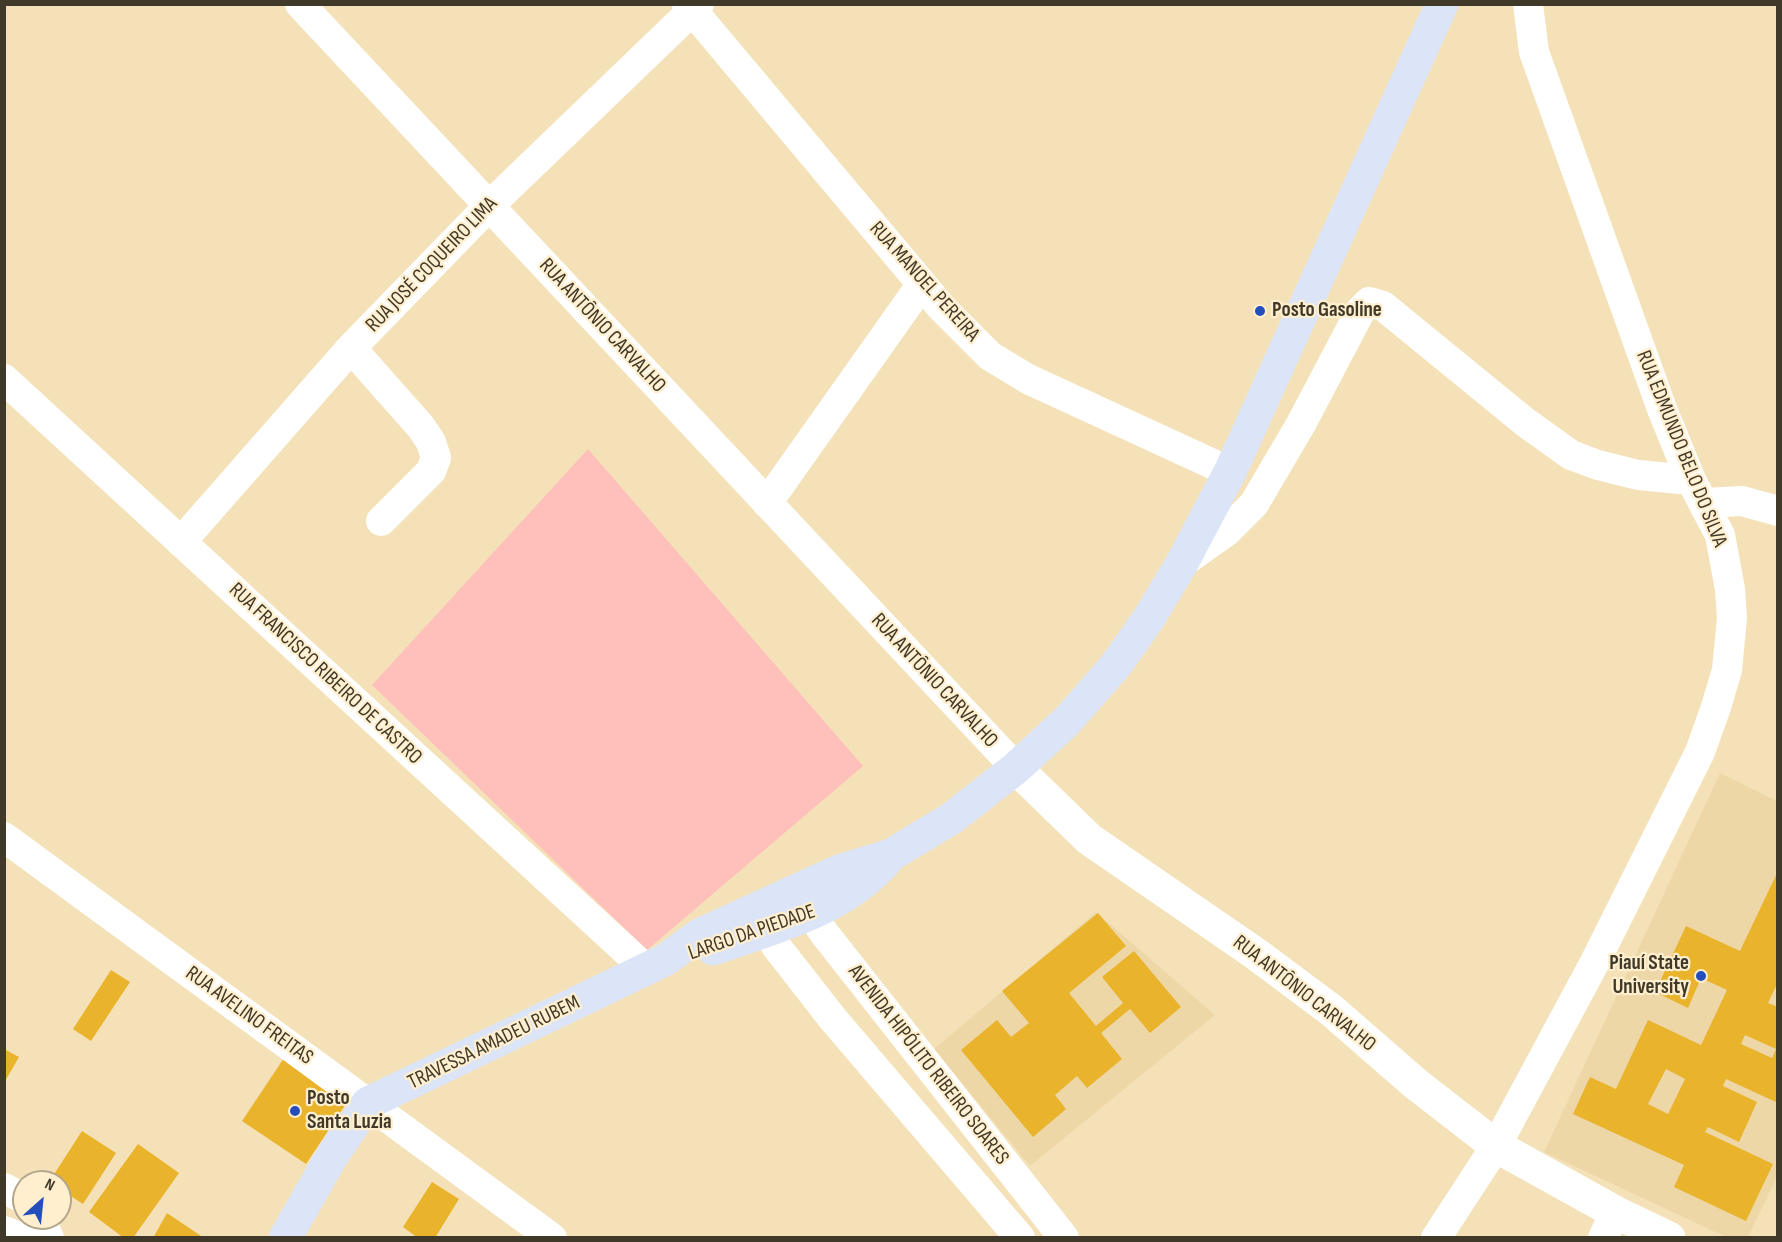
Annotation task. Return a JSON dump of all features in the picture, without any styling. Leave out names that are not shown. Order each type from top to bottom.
[{"type":"main road","name":"LARGO DA PIEDADE","points":[[656,965],[701,953],[760,920],[803,902],[847,896],[858,889],[891,855],[952,818],[1016,768],[1067,721],[1116,665],[1149,618],[1182,563],[1230,472],[1442,4]]},
{"type":"main road","name":"TRAVESSA AMADEU RUBEM","points":[[368,1103],[656,965]]},
{"type":"main road","points":[[285,1238],[332,1156],[368,1103]]},
{"type":"street","name":"RUA ANTÔNIO CARVALHO","points":[[300,4],[1016,768],[1089,839],[1275,968],[1331,1010],[1416,1084],[1496,1146],[1609,1225],[1669,1238]]},
{"type":"street","name":"RUA EDMUNDO BELO DO SILVA","points":[[1436,1238],[1496,1146],[1596,960],[1700,752],[1727,669],[1732,618],[1720,535],[1697,491],[1662,409],[1534,52],[1528,4]]},
{"type":"street","name":"RUA JOSÉ COQUEIRO LIMA","points":[[182,542],[351,348],[489,206],[692,6]]},
{"type":"street","name":"RUA MANOEL PEREIRA","points":[[692,6],[942,308],[990,356],[1019,373],[1230,472]]},
{"type":"street","points":[[767,503],[922,284]]},
{"type":"street","points":[[1182,563],[1227,531],[1254,504],[1301,424],[1361,310],[1369,302],[1383,306],[1525,422],[1571,455],[1598,465],[1778,511]]},
{"type":"street","points":[[351,348],[421,427],[431,442],[436,458],[431,471],[381,521]]},
{"type":"street","name":"RUA FRANCISCO RIBEIRO DE CASTRO","points":[[4,379],[182,542],[656,965]]},
{"type":"street","name":"RUA AVELINO FREITAS","points":[[4,837],[552,1238]]},
{"type":"street","name":"AVENIDA HIPÓLITO RIBEIRO SOARES","points":[[803,902],[931,1070],[1056,1227]]},
{"type":"street","name":"AVENIDA HIPÓLITO RIBEIRO SOARES","points":[[760,920],[833,1019],[1019,1237]]},
{"type":"street","points":[[1019,1237],[1056,1227]]},
{"type":"street","points":[[4,1232],[22,1238]]},
{"type":"shaded area","points":[[588,449],[863,766],[647,950],[372,685]]},
{"type":"shaded area","name":"Piauí State University","points":[[1720,773],[1777,801],[1777,1177],[1748,1237],[1726,1237],[1544,1152]]},
{"type":"shaded area","points":[[1096,912],[1215,1015],[1030,1166],[934,1049]]},
{"type":"building","points":[[1778,871],[1778,982],[1768,1003],[1778,1007],[1778,1103],[1726,1079],[1723,1086],[1757,1102],[1739,1142],[1708,1127],[1705,1132],[1773,1164],[1746,1221],[1674,1187],[1684,1165],[1573,1114],[1590,1077],[1616,1089],[1648,1020],[1701,1045],[1727,990],[1701,978],[1688,1008],[1655,992],[1686,926],[1740,951]],"holes":[[[1745,1035],[1776,1049],[1772,1058],[1741,1044]],[[1666,1069],[1685,1079],[1668,1114],[1648,1104]]]},
{"type":"building","points":[[1098,913],[1126,946],[1069,993],[1096,1026],[1123,1003],[1102,977],[1134,951],[1181,1007],[1150,1033],[1130,1009],[1101,1033],[1122,1059],[1087,1088],[1077,1076],[1055,1095],[1066,1109],[1033,1137],[961,1050],[997,1020],[1011,1037],[1029,1023],[1002,991]]},
{"type":"building","points":[[111,970],[130,982],[91,1041],[73,1029]]},
{"type":"building","points":[[4,1049],[19,1057],[4,1083]]},
{"type":"building","name":"Posto Santa Luzia","points":[[284,1058],[348,1101],[306,1164],[242,1121]]},
{"type":"building","points":[[82,1131],[116,1153],[83,1204],[72,1197],[72,1170],[57,1170]]},
{"type":"building","points":[[138,1144],[179,1173],[133,1238],[124,1238],[89,1212]]},
{"type":"building","points":[[432,1182],[459,1199],[435,1238],[418,1238],[403,1227]]},
{"type":"building","points":[[167,1213],[204,1238],[153,1238]]},
{"type":"place","name":"Posto Gasoline","points":[[1260,311]]},
{"type":"place","name":"Piauí State University","points":[[1701,976]]},
{"type":"place","name":"Posto Santa Luzia","points":[[295,1111]]}]
